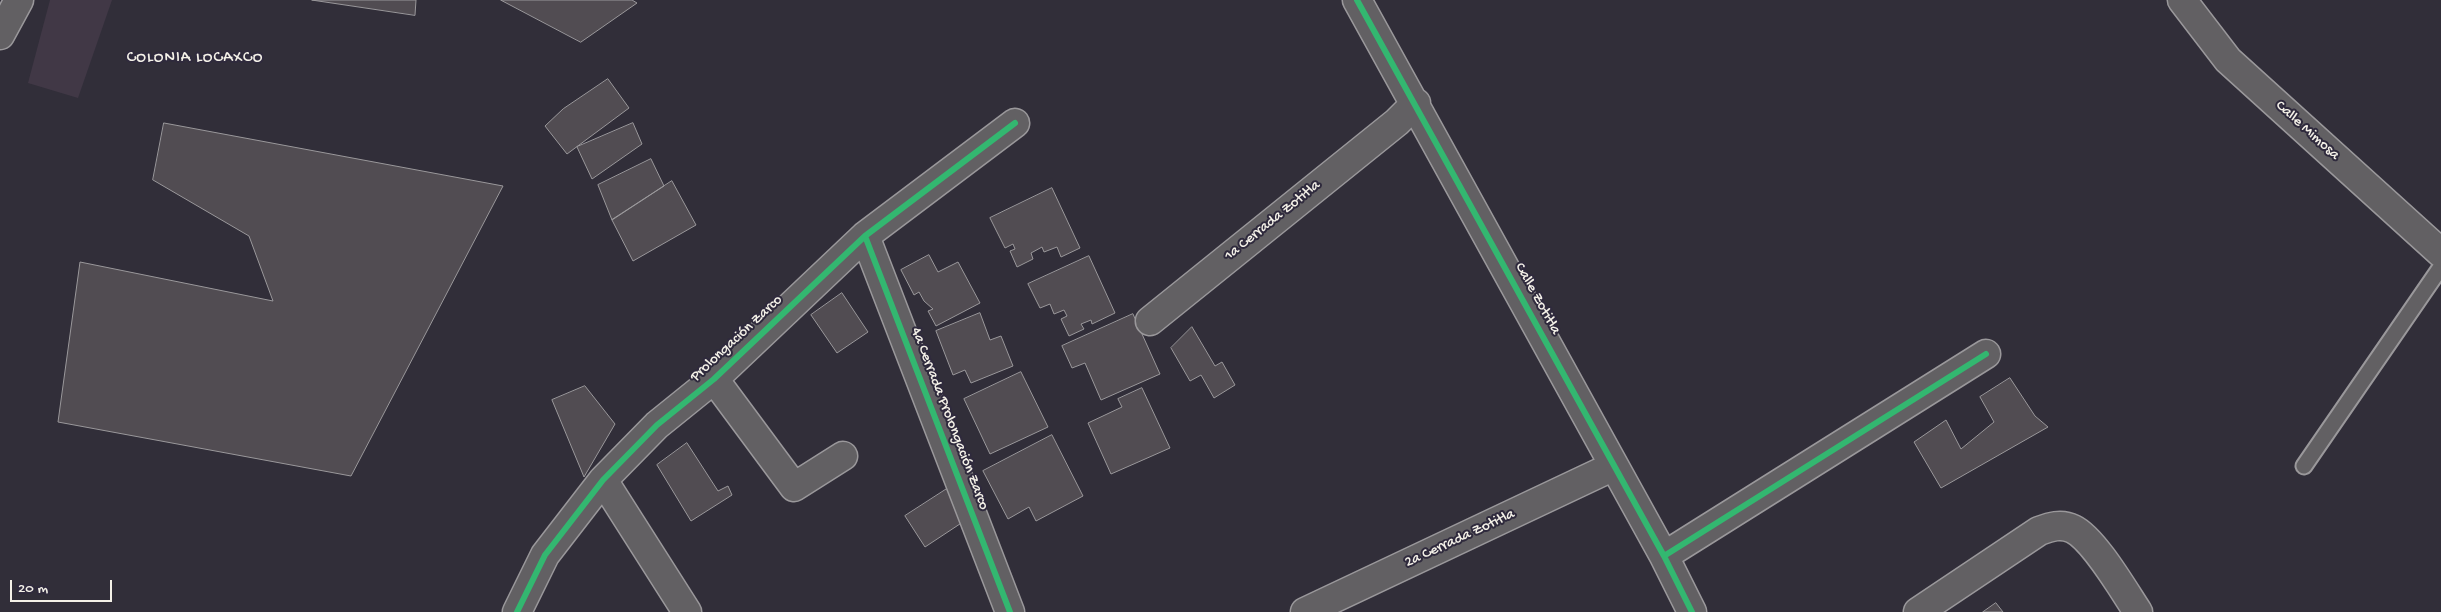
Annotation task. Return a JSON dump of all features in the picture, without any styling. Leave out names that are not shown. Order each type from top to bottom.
[{"type":"street","points":[[0,35],[19,0]]},
{"type":"street","name":"Calle Zotitla","points":[[1357,0],[1406,113],[1614,466],[1664,556],[1692,612]]},
{"type":"street","name":"Calle Mimosa","points":[[2182,0],[2228,60],[2441,253]]},
{"type":"street","name":"1a Cerrada Zotitla","points":[[1150,321],[1406,113]]},
{"type":"street","name":"Prolongación Zarco","points":[[517,612],[544,555],[603,480],[657,424],[714,379],[865,236],[1015,123]]},
{"type":"street","name":"4a Cerrada Prolongación Zarco","points":[[865,236],[1010,612]]},
{"type":"street","points":[[1664,556],[1986,354]]},
{"type":"street","points":[[714,379],[794,487],[843,456]]},
{"type":"street","name":"2a Cerrada Zotitla","points":[[1305,612],[1614,466]]},
{"type":"street","points":[[603,480],[687,612]]},
{"type":"street","points":[[1918,612],[2039,531],[2054,525],[2072,528],[2085,537],[2138,612]]},
{"type":"lane","points":[[2304,466],[2441,268]]},
{"type":"shaded area","points":[[50,0],[112,0],[78,98],[28,83]]},
{"type":"building","points":[[312,0],[416,0],[415,15]]},
{"type":"building","points":[[501,0],[632,0],[637,3],[581,42]]},
{"type":"building","points":[[608,79],[629,108],[567,154],[545,126],[563,109]]},
{"type":"building","points":[[164,123],[503,186],[351,476],[58,422],[80,262],[273,301],[249,236],[153,180]]},
{"type":"building","points":[[633,123],[642,144],[592,179],[577,147]]},
{"type":"building","points":[[651,159],[664,186],[612,220],[598,185]]},
{"type":"building","points":[[672,181],[696,225],[633,261],[612,220]]},
{"type":"building","points":[[1052,188],[1080,248],[1061,257],[1057,247],[1044,252],[1042,247],[1031,253],[1033,259],[1017,267],[1010,251],[1015,249],[1013,244],[1005,248],[990,218]]},
{"type":"building","points":[[929,255],[938,272],[958,262],[980,303],[936,326],[928,311],[933,309],[924,301],[919,292],[914,295],[901,270]]},
{"type":"building","points":[[1089,256],[1115,313],[1092,324],[1091,320],[1081,324],[1084,329],[1069,336],[1061,319],[1067,316],[1064,310],[1054,314],[1050,304],[1040,308],[1028,284]]},
{"type":"building","points":[[842,293],[868,332],[837,353],[811,315]]},
{"type":"building","points":[[980,313],[990,340],[1001,336],[1013,366],[971,383],[965,370],[953,375],[936,331]]},
{"type":"building","points":[[1133,314],[1160,374],[1101,400],[1085,363],[1072,368],[1062,346]]},
{"type":"building","points":[[1192,327],[1215,366],[1222,362],[1235,385],[1214,398],[1201,375],[1190,381],[1171,348]]},
{"type":"building","points":[[1021,372],[1048,427],[990,454],[964,399]]},
{"type":"building","points":[[2010,378],[2035,416],[2048,427],[1941,488],[1914,442],[1946,420],[1961,449],[1994,422],[1980,397]]},
{"type":"building","points":[[585,386],[615,424],[584,477],[552,400]]},
{"type":"building","points":[[1142,388],[1170,448],[1111,474],[1088,423],[1122,407],[1118,399]]},
{"type":"building","points":[[1052,435],[1083,496],[1036,521],[1029,507],[1008,519],[983,471]]},
{"type":"building","points":[[687,443],[718,491],[728,486],[732,495],[691,521],[657,465]]},
{"type":"building","points":[[953,485],[972,516],[925,547],[905,516]]},
{"type":"building","points":[[1996,603],[2003,612],[1983,612]]},
{"type":"cycle path","points":[[1357,0],[1664,556],[1692,612]]},
{"type":"cycle path","points":[[517,612],[545,555],[603,480],[657,425],[714,379],[865,236],[1015,123]]},
{"type":"cycle path","points":[[865,236],[1010,612]]},
{"type":"cycle path","points":[[1664,556],[1986,354]]},
{"type":"district","name":"COLONIA LOCAXCO","points":[[195,59]]}]
